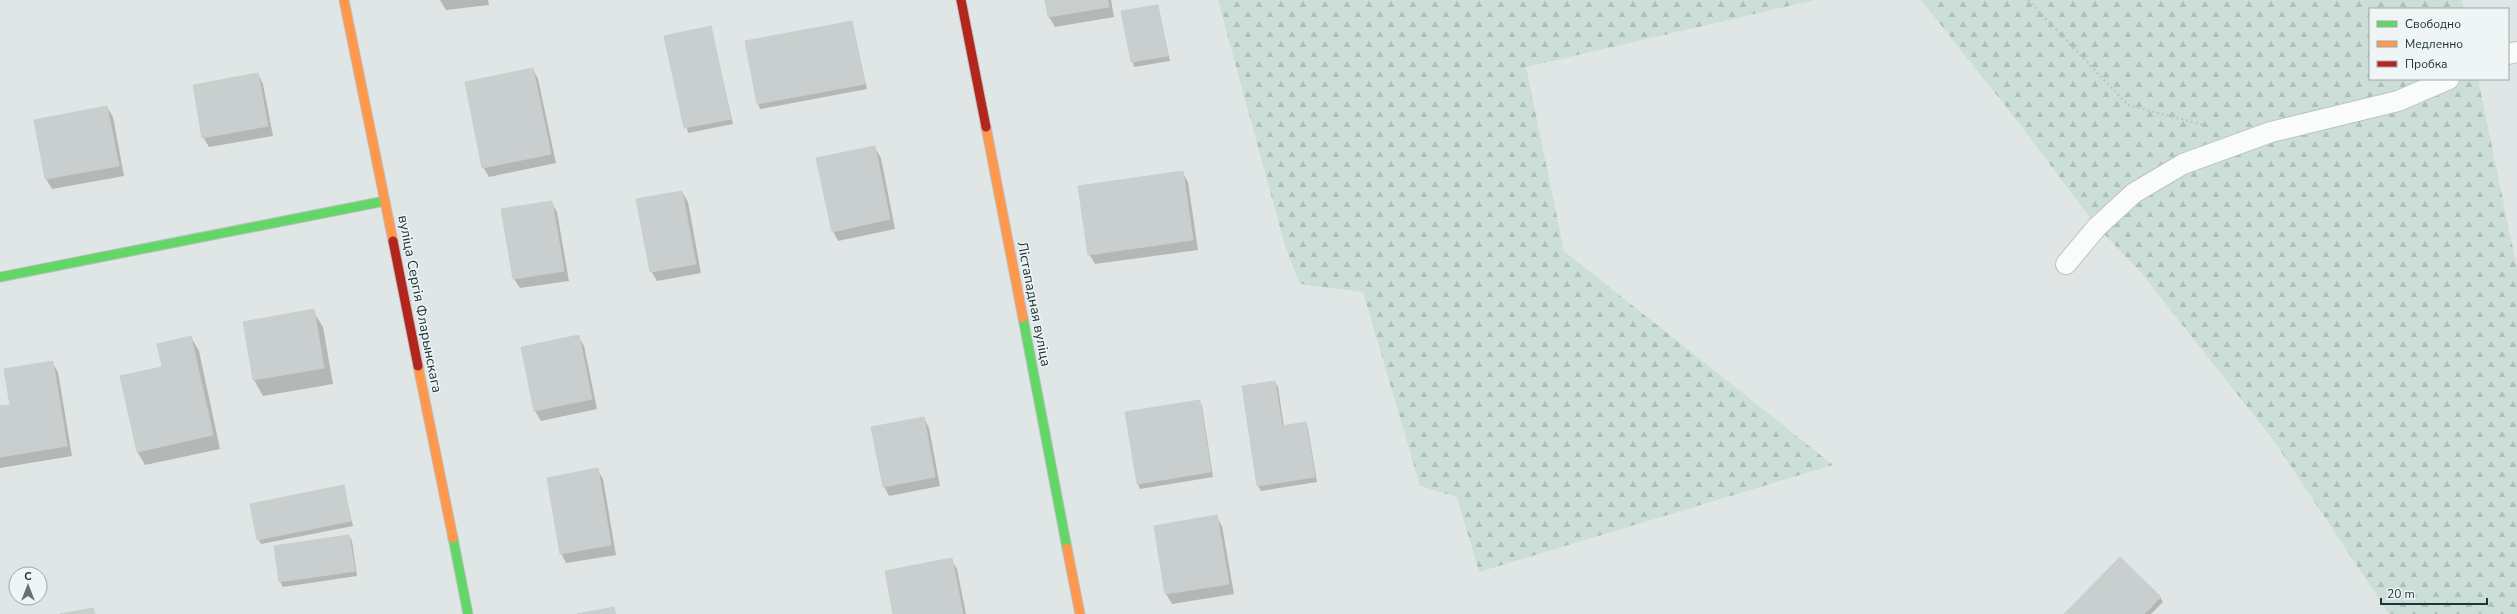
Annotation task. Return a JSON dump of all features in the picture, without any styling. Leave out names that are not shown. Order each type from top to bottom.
[{"type":"street","name":"вуліца Сергія Фларынскага","points":[[344,0],[468,614]]},
{"type":"street","name":"Лістападная вуліца","points":[[961,0],[1080,614]]},
{"type":"street","points":[[0,277],[385,201]]},
{"type":"lane","points":[[2066,264],[2097,227],[2134,193],[2183,164],[2271,132],[2398,101],[2447,80]]},
{"type":"path","points":[[2028,0],[2128,105],[2208,126]]},
{"type":"green space","points":[[1218,0],[1815,0],[1526,67],[1564,251],[1833,465],[1479,572],[1457,497],[1420,486],[1363,292],[1300,284],[1285,246]]},
{"type":"green space","points":[[1921,0],[2462,0],[2464,8],[2369,8],[2369,80],[2478,80],[2517,268],[2517,614],[2389,614],[2272,438],[2138,269],[2097,227],[2015,118]]},
{"type":"building","points":[[1045,0],[1108,0],[1109,7],[1048,17]]},
{"type":"building","points":[[1158,5],[1168,56],[1131,62],[1121,11]]},
{"type":"building","points":[[852,21],[865,84],[757,104],[745,41]]},
{"type":"building","points":[[711,26],[731,119],[684,128],[664,36]]},
{"type":"building","points":[[533,68],[551,154],[482,168],[465,82]]},
{"type":"building","points":[[258,73],[268,126],[202,138],[193,85]]},
{"type":"building","points":[[107,106],[119,166],[45,179],[34,120]]},
{"type":"building","points":[[875,146],[890,219],[832,232],[816,158]]},
{"type":"building","points":[[1183,171],[1193,240],[1088,255],[1078,186]]},
{"type":"building","points":[[682,191],[696,264],[650,272],[636,199]]},
{"type":"building","points":[[552,201],[564,271],[513,279],[501,209]]},
{"type":"building","points":[[314,309],[324,368],[253,380],[243,322]]},
{"type":"building","points":[[579,335],[592,399],[534,411],[521,347]]},
{"type":"building","points":[[191,336],[213,435],[137,452],[120,376],[162,367],[157,344]]},
{"type":"building","points":[[53,361],[67,446],[0,457],[0,406],[10,405],[4,369]]},
{"type":"building","points":[[1275,381],[1282,426],[1306,422],[1315,477],[1257,486],[1242,386]]},
{"type":"building","points":[[1200,400],[1211,472],[1137,484],[1125,412]]},
{"type":"building","points":[[924,417],[935,477],[883,487],[871,427]]},
{"type":"building","points":[[598,468],[611,545],[560,554],[547,478]]},
{"type":"building","points":[[344,485],[351,521],[257,540],[250,504]]},
{"type":"building","points":[[1217,515],[1229,584],[1165,594],[1154,526]]},
{"type":"building","points":[[349,535],[355,571],[279,582],[274,546]]},
{"type":"building","points":[[2120,557],[2161,597],[2144,614],[2064,614]]},
{"type":"building","points":[[952,558],[963,614],[893,614],[885,571]]},
{"type":"building","points":[[614,607],[616,614],[577,614]]},
{"type":"building","points":[[93,608],[95,614],[60,614]]},
{"type":"traffic: fast","points":[[0,277],[385,201]]},
{"type":"traffic: fast","points":[[1023,318],[1067,548]]},
{"type":"traffic: fast","points":[[453,538],[468,614]]},
{"type":"traffic: slow","points":[[344,0],[393,241]]},
{"type":"traffic: slow","points":[[986,127],[1023,318]]},
{"type":"traffic: slow","points":[[418,366],[453,538]]},
{"type":"traffic: slow","points":[[1067,548],[1080,614]]},
{"type":"traffic: jam","points":[[961,0],[986,127]]},
{"type":"traffic: jam","points":[[393,241],[418,366]]}]
